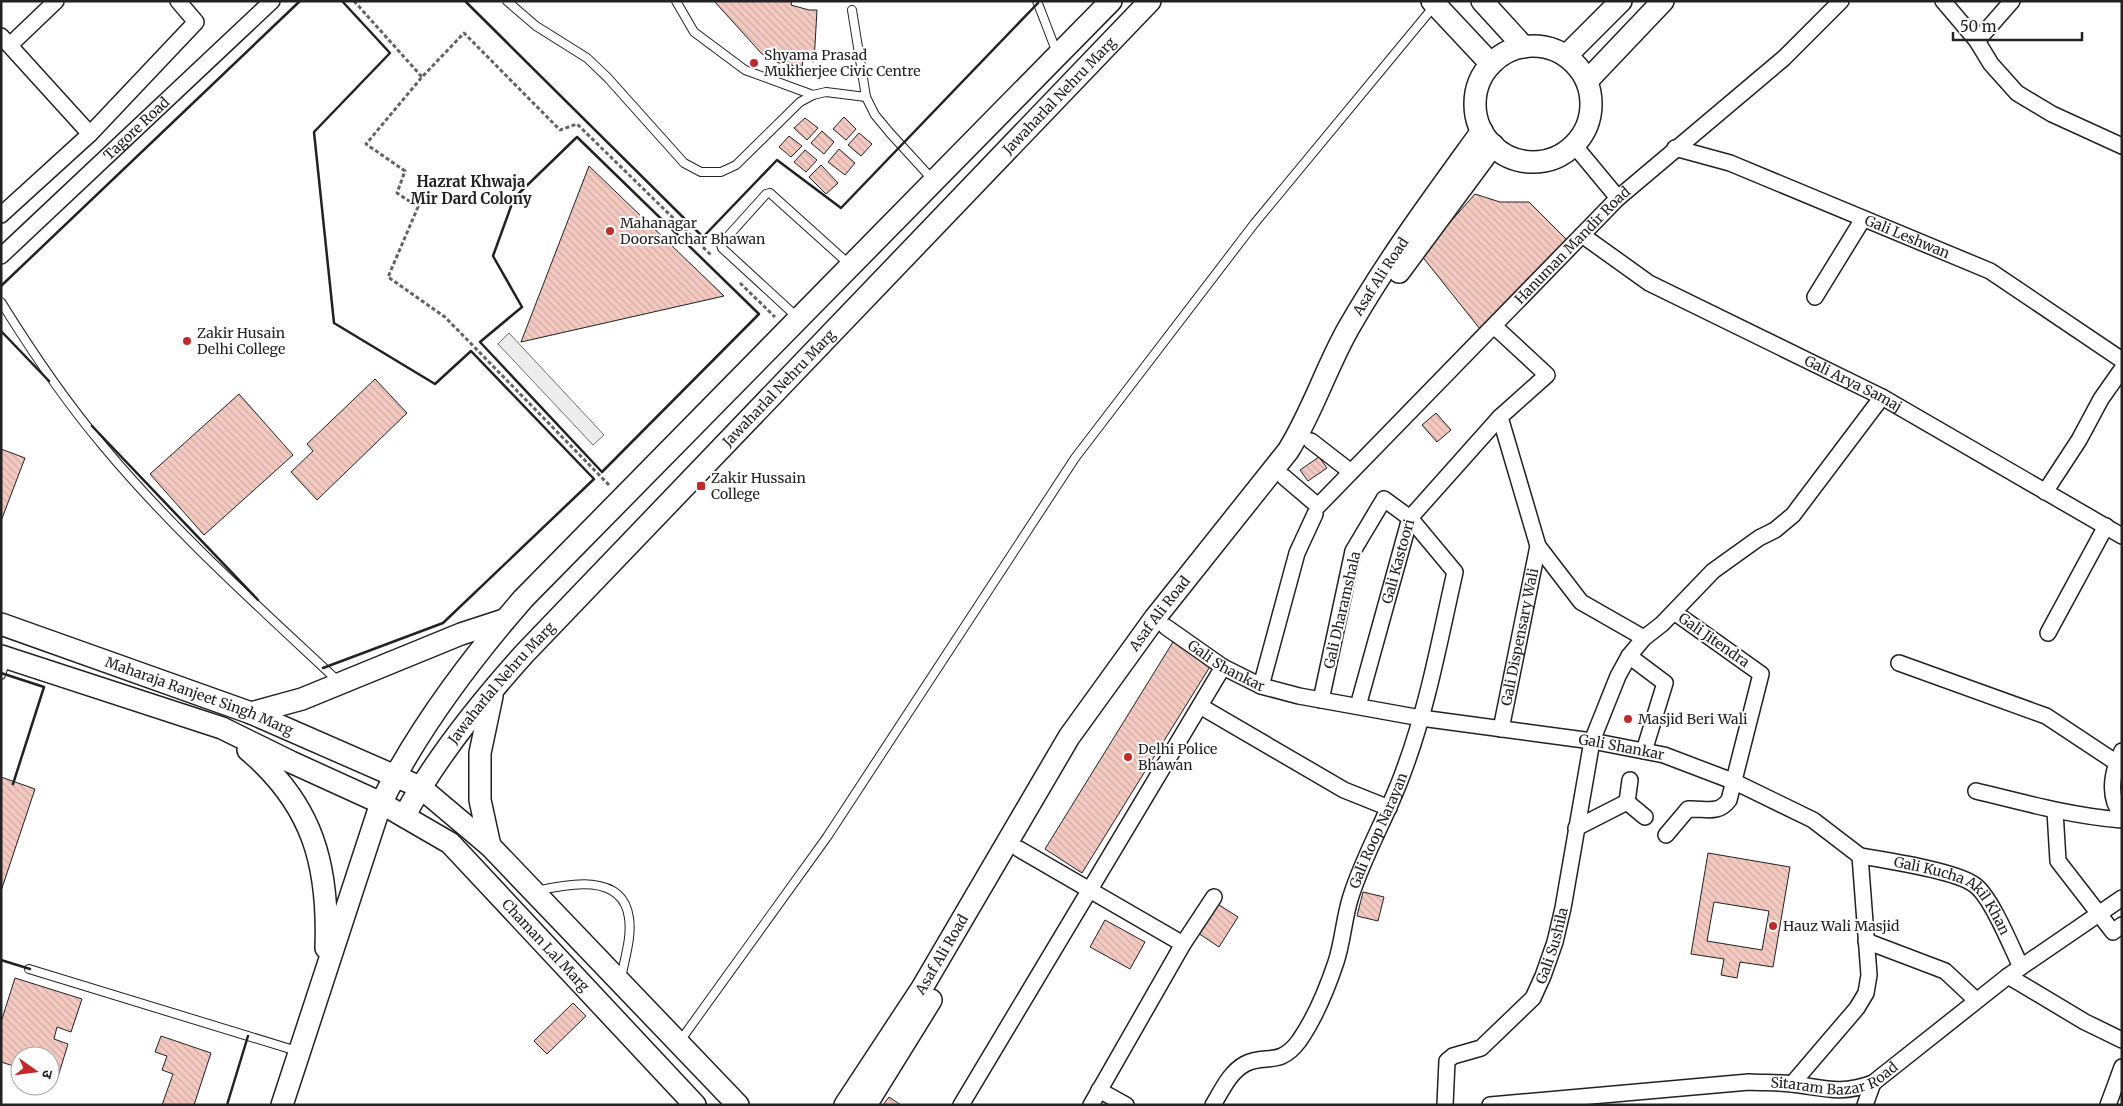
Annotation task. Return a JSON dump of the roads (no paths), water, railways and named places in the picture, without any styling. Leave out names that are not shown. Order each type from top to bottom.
[{"type":"main road","name":"Jawaharlal Nehru Marg","points":[[282,1105],[381,803],[395,775],[457,681],[504,620],[621,498],[1111,1]]},
{"type":"main road","name":"Jawaharlal Nehru Marg","points":[[405,816],[420,787],[494,688],[1150,1]]},
{"type":"main road","points":[[1482,1],[1524,47]]},
{"type":"main road","points":[[1566,56],[1621,1]]},
{"type":"main road","points":[[1587,81],[1663,1]]},
{"type":"main road","points":[[1434,3],[1491,64]]},
{"type":"main road","points":[[1524,47],[1551,48],[1566,56],[1578,66],[1587,81],[1591,98],[1590,115],[1584,131],[1574,145],[1559,156],[1542,161],[1524,161],[1516,158],[1487,138],[1476,114],[1476,96],[1481,78],[1491,64],[1504,54],[1524,47]]},
{"type":"main road","name":"Asaf Ali Road","points":[[866,1105],[934,996],[1018,849],[1081,745],[1166,627],[1311,441],[1360,338],[1395,277],[1487,138]]},
{"type":"main road","name":"Asaf Ali Road","points":[[845,1105],[922,988],[1069,737],[1155,618],[1288,451],[1347,331],[1383,269],[1487,138]]},
{"type":"main road","points":[[251,713],[302,699],[461,634],[504,620]]},
{"type":"main road","name":"Maharaja Ranjeet Singh Marg","points":[[1,624],[251,713],[395,775]]},
{"type":"main road","name":"Maharaja Ranjeet Singh Marg","points":[[3,663],[222,728],[381,803]]},
{"type":"main road","points":[[490,846],[480,800],[480,753],[494,688]]},
{"type":"main road","points":[[222,728],[271,770],[300,809],[320,857],[327,913],[324,973]]},
{"type":"main road","points":[[395,775],[420,787],[490,846]]},
{"type":"main road","name":"Chaman Lal Marg","points":[[381,803],[450,843],[695,1105]]},
{"type":"main road","name":"Chaman Lal Marg","points":[[490,846],[738,1105]]},
{"type":"street","points":[[56,1],[6,40],[90,134]]},
{"type":"street","points":[[1,215],[90,134],[196,22],[178,1]]},
{"type":"street","name":"Tagore Road","points":[[1,256],[272,1]]},
{"type":"street","name":"Hanuman Mandir Road","points":[[1261,686],[1297,553],[1316,510],[1618,198],[1784,58],[1841,1]]},
{"type":"street","points":[[1943,1],[1977,41],[1990,64],[2017,93],[2052,114],[2122,146]]},
{"type":"street","points":[[1977,41],[2012,1]]},
{"type":"street","points":[[1574,145],[1618,198]]},
{"type":"street","name":"Gali Leshwan","points":[[1675,148],[1730,163],[1990,271],[2122,360]]},
{"type":"street","points":[[1815,297],[1863,219]]},
{"type":"street","name":"Gali Arya Samaj","points":[[1582,235],[1649,282],[1882,398],[2122,536]]},
{"type":"street","name":"Gali Kastoori","points":[[1358,706],[1410,518],[1500,417],[1547,375],[1494,326]]},
{"type":"street","points":[[2045,492],[2079,440],[2100,399],[2122,369]]},
{"type":"street","name":"Gali Sushila","points":[[1444,1105],[1447,1061],[1453,1056],[1481,1048],[1533,998],[1555,942],[1592,741],[1618,676],[1629,656],[1644,638],[1674,612],[1713,571],[1759,538],[1775,530],[1793,514],[1882,398]]},
{"type":"street","points":[[1500,417],[1538,546],[1581,602],[1644,638]]},
{"type":"street","points":[[1311,441],[1351,472]]},
{"type":"street","points":[[1284,477],[1316,510]]},
{"type":"street","name":"Gali Dharamshala","points":[[1321,700],[1354,551],[1384,500],[1410,518]]},
{"type":"street","name":"Gali Roop Narayan","points":[[1213,1105],[1234,1071],[1247,1062],[1272,1060],[1288,1054],[1299,1040],[1319,1004],[1336,961],[1351,897],[1366,852],[1389,808],[1405,769],[1421,718],[1455,572],[1410,518]]},
{"type":"street","points":[[2048,633],[2106,526]]},
{"type":"street","name":"Gali Dispensary Wali","points":[[1501,729],[1538,546]]},
{"type":"street","name":"Gali Jitendra","points":[[1674,612],[1761,674],[1735,782]]},
{"type":"street","name":"Gali Shankar","points":[[1166,627],[1223,666],[1261,686],[1321,700],[1421,718],[1592,741],[1664,755],[1735,782],[1814,820],[1860,856]]},
{"type":"street","points":[[1629,656],[1665,683],[1644,752]]},
{"type":"street","points":[[1899,663],[2046,716],[2119,757],[2112,780],[2113,795],[2122,818],[2086,817],[1976,791]]},
{"type":"street","points":[[961,1105],[1223,666]]},
{"type":"street","points":[[1200,706],[1344,790],[1389,808]]},
{"type":"street","points":[[1627,802],[1630,780]]},
{"type":"street","points":[[1666,835],[1688,809],[1712,811],[1724,807],[1729,800],[1735,782]]},
{"type":"street","points":[[1576,828],[1627,802]]},
{"type":"street","points":[[1627,802],[1645,817]]},
{"type":"street","points":[[2055,811],[2058,861],[2114,932],[2122,925]]},
{"type":"street","points":[[1018,849],[1088,891],[1184,944]]},
{"type":"street","points":[[1792,1084],[1857,1008],[1866,993],[1868,975],[1860,856]]},
{"type":"street","name":"Gali Kucha Akil Khan","points":[[1860,856],[1909,865],[1960,878],[1976,885],[1986,899],[2021,967]]},
{"type":"street","points":[[1091,1105],[1184,944],[1214,896]]},
{"type":"street","name":"Sitaram Bazar Road","points":[[1490,1105],[1618,1099],[1749,1082],[1792,1084],[1826,1090],[1854,1090],[1873,1083],[2008,976],[2122,898]]},
{"type":"street","points":[[1866,941],[1945,971],[1976,1000]]},
{"type":"street","points":[[2008,976],[2085,1022],[2122,1040]]},
{"type":"street","points":[[2108,1105],[2122,1067]]},
{"type":"street","points":[[1865,1105],[1873,1083]]},
{"type":"street","points":[[1099,1090],[1126,1105]]},
{"type":"lane","points":[[508,1],[536,26],[587,58],[607,77],[684,163],[702,172],[721,172],[736,165],[800,102],[812,95],[826,92],[866,97]]},
{"type":"lane","points":[[676,1],[694,32],[745,70],[812,95]]},
{"type":"lane","points":[[1037,1],[1057,56]]},
{"type":"lane","points":[[679,1043],[832,829],[1075,458],[1254,224],[1434,3]]},
{"type":"lane","points":[[852,10],[866,97],[875,115],[934,181]]},
{"type":"lane","points":[[793,324],[722,248],[721,244],[766,194],[770,193],[850,266]]},
{"type":"lane","points":[[1,302],[37,359],[104,446],[187,538],[340,683]]},
{"type":"lane","points":[[534,892],[566,885],[585,884],[603,886],[617,895],[626,906],[630,920],[620,982]]},
{"type":"lane","points":[[29,969],[299,1052]]},
{"type":"place","name":"Shyama Prasad Mukherjee Civic Centre","points":[[754,63]]},
{"type":"place","name":"Mahanagar Doorsanchar Bhawan","points":[[610,231]]},
{"type":"place","name":"Zakir Husain Delhi College","points":[[187,341]]},
{"type":"place","name":"Zakir Hussain College","points":[[701,486]]},
{"type":"place","name":"Masjid Beri Wali","points":[[1628,719]]},
{"type":"place","name":"Delhi Police Bhawan","points":[[1128,757]]},
{"type":"place","name":"Hauz Wali Masjid","points":[[1773,926]]},
{"type":"district","name":"Hazrat Khwaja Mir Dard Colony","points":[[471,190]]}]
